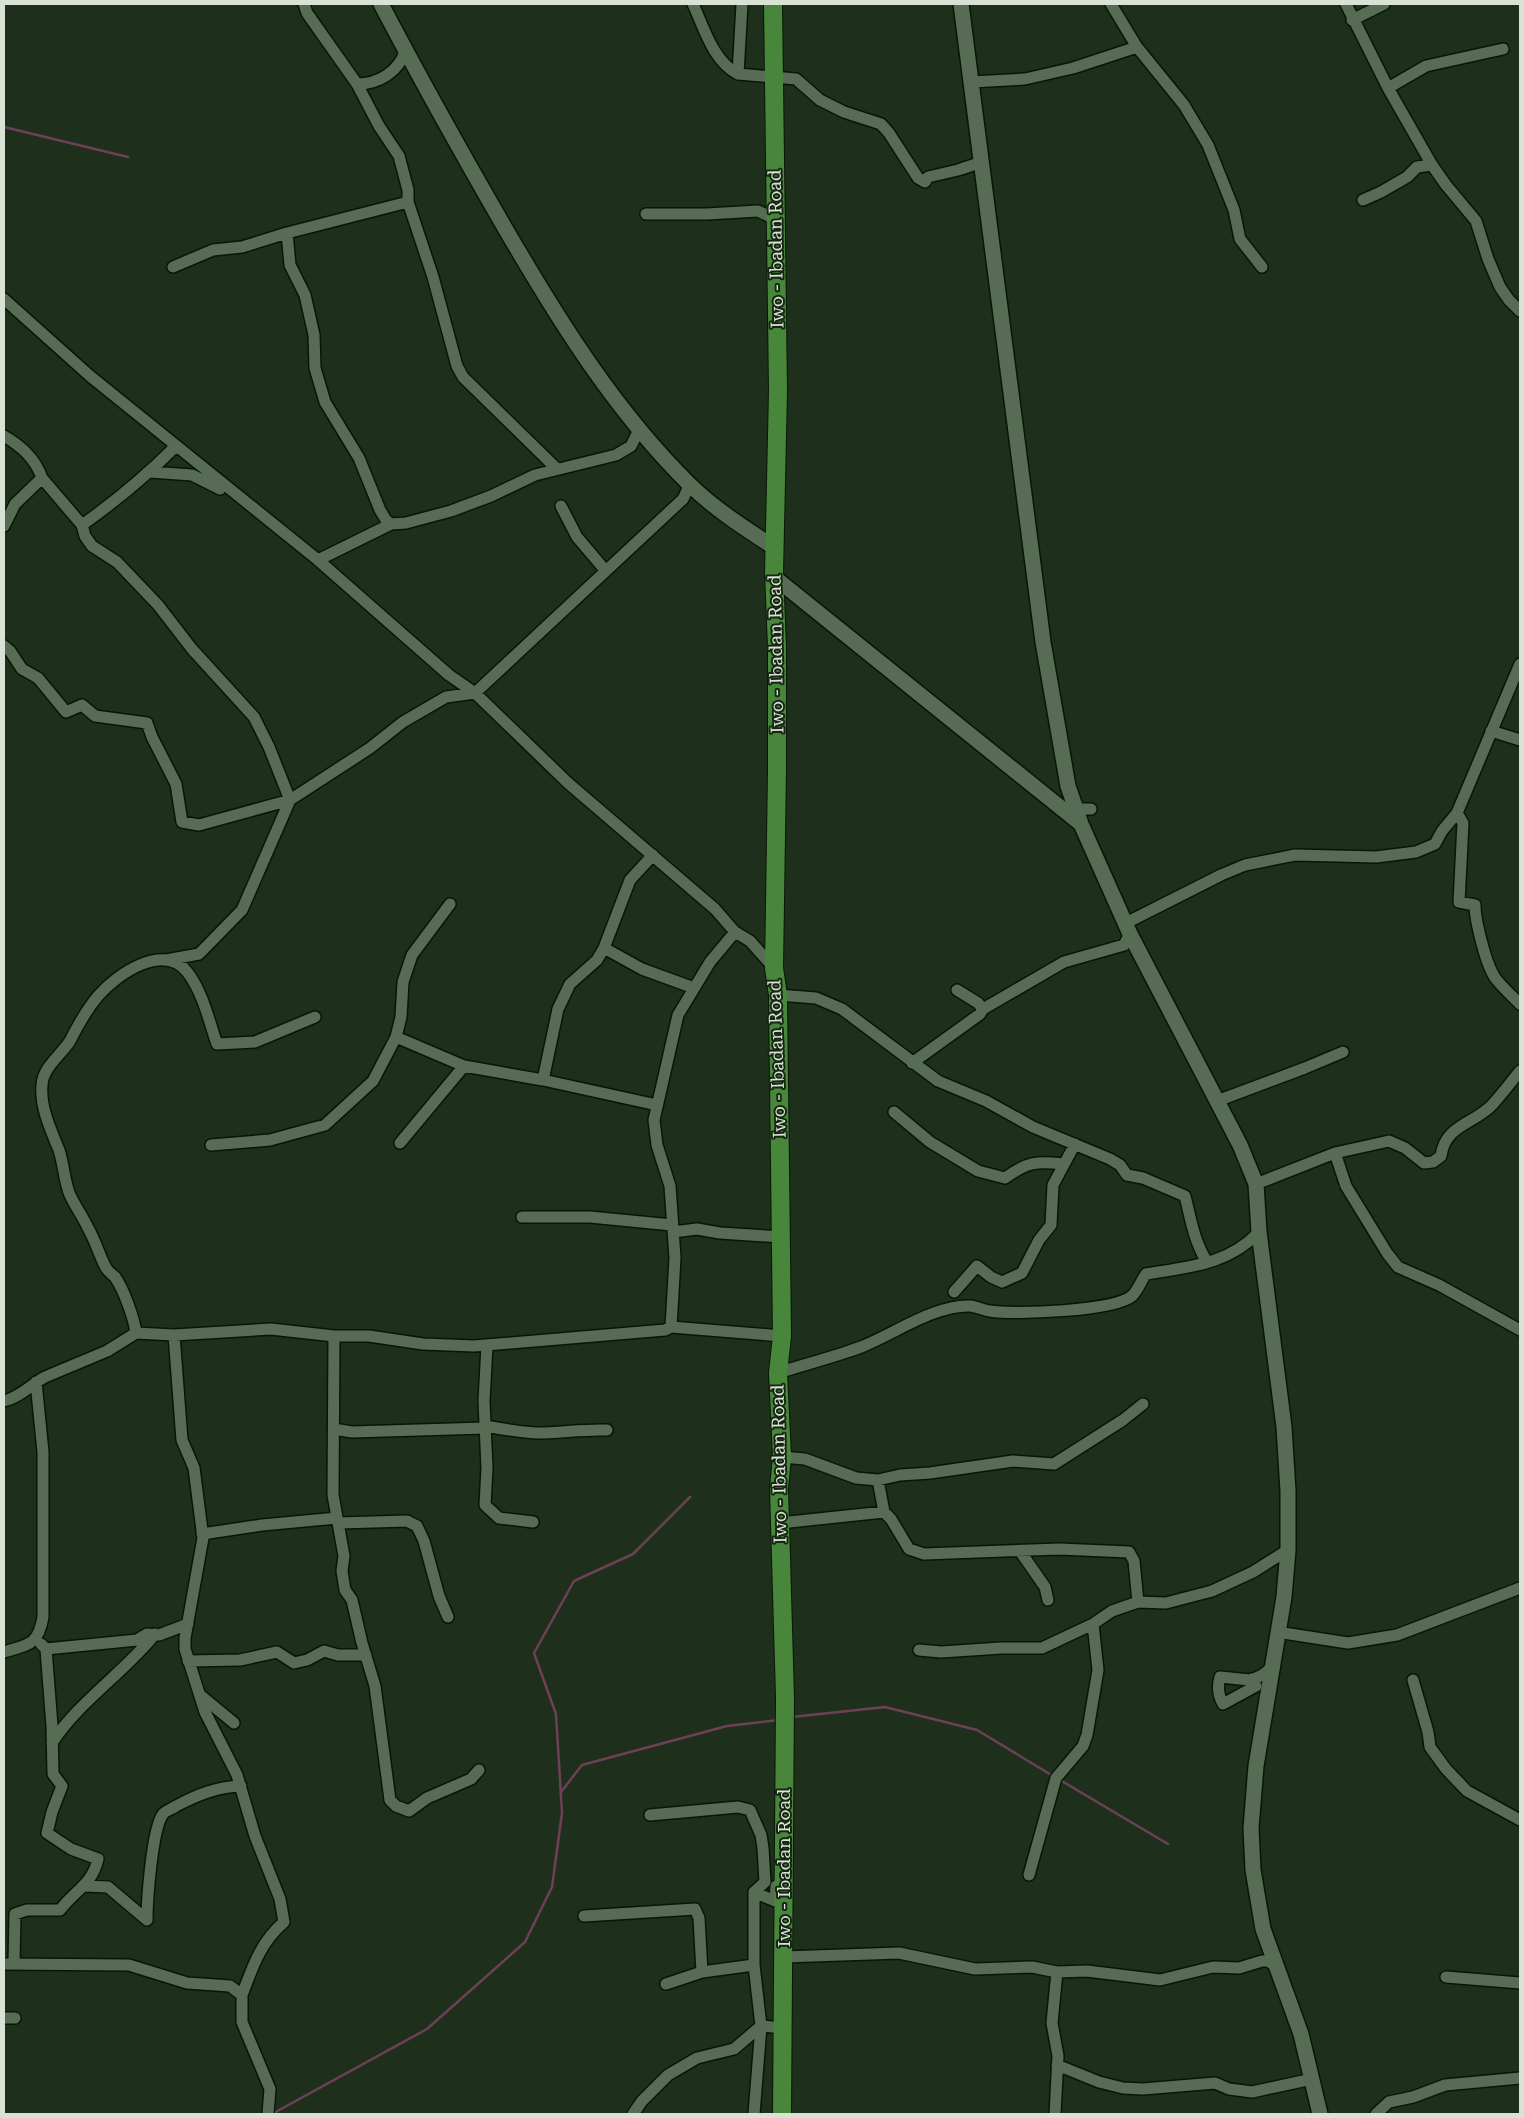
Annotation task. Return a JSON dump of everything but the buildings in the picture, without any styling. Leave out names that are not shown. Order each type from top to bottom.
[{"type":"main road","name":"Iwo - Ibadan Road","points":[[773,4],[778,391],[774,578],[778,771],[774,968],[778,995],[782,1336],[778,1373],[782,1457],[779,1488],[785,1698],[782,2114]]},
{"type":"street","points":[[304,4],[308,13],[357,84],[379,126],[399,156],[408,190],[408,202],[433,277],[457,366],[464,377],[557,469]]},
{"type":"street","points":[[381,4],[484,192],[552,308],[582,354],[616,400],[690,484],[710,502],[775,548]]},
{"type":"street","points":[[693,4],[712,47],[724,63],[738,74],[796,79],[820,100],[844,112],[881,124],[889,133],[918,178],[925,182],[928,177],[982,162]]},
{"type":"street","points":[[738,74],[742,4]]},
{"type":"street","points":[[961,4],[1043,642],[1068,786],[1083,809],[1081,824]]},
{"type":"street","points":[[1111,4],[1137,47],[1184,106],[1208,145],[1234,210],[1240,239],[1262,268]]},
{"type":"street","points":[[1346,4],[1352,20],[1388,88],[1432,165],[1476,221],[1488,259],[1500,287],[1520,311]]},
{"type":"street","points":[[1352,20],[1384,4]]},
{"type":"street","points":[[971,82],[1025,79],[1073,68],[1137,47]]},
{"type":"street","points":[[1388,88],[1426,66],[1503,49]]},
{"type":"street","points":[[357,84],[371,84],[390,74],[403,59],[406,51]]},
{"type":"street","points":[[1363,200],[1381,192],[1407,176],[1417,167],[1432,165]]},
{"type":"street","points":[[172,267],[213,250],[242,247],[287,233],[408,202]]},
{"type":"street","points":[[646,214],[708,214],[758,211],[777,220]]},
{"type":"street","points":[[287,233],[290,265],[305,295],[314,335],[315,368],[325,402],[358,458],[380,510],[391,524]]},
{"type":"street","points":[[4,300],[90,376],[318,560],[449,675],[475,693],[568,783],[715,909],[735,932],[750,941],[774,968]]},
{"type":"street","points":[[318,560],[391,524],[406,523],[451,511],[491,496],[535,475],[616,455],[631,446],[640,428]]},
{"type":"street","points":[[4,436],[24,450],[37,465],[42,478],[82,525],[85,536],[92,546],[117,562],[158,605],[192,649],[254,717],[269,747],[290,800],[242,910],[198,954],[164,960]]},
{"type":"street","points":[[82,525],[120,498],[176,446]]},
{"type":"street","points":[[150,472],[192,475],[235,494]]},
{"type":"street","points":[[4,526],[15,504],[42,478]]},
{"type":"street","points":[[4,646],[10,651],[22,669],[38,678],[66,712],[82,706],[96,716],[147,723],[176,784],[182,822],[199,825],[290,800],[370,748],[403,722],[446,697],[475,693],[532,642],[604,570],[683,499],[690,484]]},
{"type":"street","points":[[561,506],[577,537],[604,570]]},
{"type":"street","points":[[774,578],[1081,824],[1128,928],[1240,1145],[1256,1184],[1259,1232],[1284,1427],[1288,1491],[1288,1550],[1284,1597],[1256,1766],[1251,1828],[1253,1870],[1263,1929],[1300,2034],[1320,2114]]},
{"type":"street","points":[[912,1063],[980,1014],[983,1009],[1064,962],[1124,946],[1128,928],[1221,875],[1245,865],[1294,854],[1376,857],[1416,852],[1435,844],[1442,831],[1457,813],[1520,664]]},
{"type":"street","points":[[1491,731],[1520,740]]},
{"type":"street","points":[[1457,813],[1463,823],[1459,902],[1475,905],[1475,918],[1489,965],[1495,978],[1520,1004]]},
{"type":"street","points":[[543,1080],[558,1009],[570,984],[597,960],[604,948],[630,880],[653,855]]},
{"type":"street","points":[[211,1145],[270,1140],[325,1125],[373,1081],[396,1037],[401,1017],[403,982],[412,955],[450,904]]},
{"type":"street","points":[[671,1327],[675,1258],[670,1186],[657,1145],[654,1120],[678,1015],[710,962],[735,932]]},
{"type":"street","points":[[604,948],[642,969],[694,988]]},
{"type":"street","points":[[136,1334],[135,1322],[123,1292],[115,1278],[106,1268],[92,1236],[69,1193],[59,1152],[48,1124],[42,1084],[44,1074],[65,1048],[98,996],[123,975],[153,959],[170,961],[182,967],[188,973],[198,992],[217,1044],[255,1042],[315,1017]]},
{"type":"street","points":[[957,990],[978,1003],[983,1009]]},
{"type":"street","points":[[778,995],[816,998],[842,1009],[938,1081],[986,1101],[1033,1127],[1110,1159],[1120,1165],[1127,1174],[1143,1178],[1185,1196],[1191,1226],[1207,1262]]},
{"type":"street","points":[[396,1037],[464,1066],[658,1104]]},
{"type":"street","points":[[1217,1101],[1343,1052]]},
{"type":"street","points":[[400,1143],[464,1066]]},
{"type":"street","points":[[1256,1184],[1335,1153],[1389,1141],[1405,1148],[1424,1163],[1433,1162],[1441,1156],[1443,1146],[1454,1130],[1491,1106],[1520,1071]]},
{"type":"street","points":[[894,1112],[930,1142],[978,1171],[1005,1178],[1023,1165],[1039,1161],[1063,1164]]},
{"type":"street","points":[[954,1292],[977,1266],[991,1277],[1002,1282],[1022,1273],[1039,1240],[1051,1225],[1053,1185],[1075,1144]]},
{"type":"street","points":[[1335,1153],[1346,1186],[1387,1253],[1398,1267],[1439,1285],[1520,1330]]},
{"type":"street","points":[[522,1217],[590,1217],[672,1228],[781,1237]]},
{"type":"street","points":[[778,1373],[862,1346],[942,1311],[971,1306],[989,1311],[1057,1312],[1112,1303],[1130,1298],[1146,1274],[1184,1269],[1226,1256],[1247,1244],[1259,1232]]},
{"type":"street","points":[[4,1402],[16,1398],[36,1382],[107,1351],[136,1334],[174,1335],[272,1329],[334,1336],[369,1336],[422,1344],[487,1345],[615,1335],[665,1330],[671,1327],[782,1336]]},
{"type":"street","points":[[174,1335],[182,1440],[194,1468],[202,1534],[185,1638],[188,1661],[205,1712],[237,1775],[254,1836],[280,1899],[284,1922],[272,1933],[260,1949],[242,1995],[242,2022],[270,2089],[271,2102],[268,2112]]},
{"type":"street","points":[[334,1336],[332,1495],[344,1556],[342,1571],[345,1590],[352,1600],[375,1686],[389,1796],[393,1804],[409,1811],[427,1798],[471,1779],[479,1770]]},
{"type":"street","points":[[487,1345],[484,1401],[487,1468],[485,1506],[499,1518],[533,1522]]},
{"type":"street","points":[[4,1652],[24,1646],[35,1640],[40,1632],[43,1616],[43,1452],[36,1382]]},
{"type":"street","points":[[782,1457],[805,1459],[856,1478],[878,1480],[900,1475],[930,1473],[1013,1461],[1054,1464],[1123,1420],[1143,1404]]},
{"type":"street","points":[[334,1429],[352,1432],[485,1427],[514,1432],[607,1430]]},
{"type":"street","points":[[878,1480],[884,1512],[891,1519],[909,1549],[914,1552],[924,1554],[1058,1549],[1129,1552],[1134,1562],[1138,1602]]},
{"type":"street","points":[[780,1523],[884,1512]]},
{"type":"street","points":[[202,1534],[262,1525],[338,1520],[407,1521],[417,1526],[424,1541],[439,1596],[448,1617]]},
{"type":"street","points":[[919,1650],[941,1652],[1001,1648],[1042,1648],[1093,1624],[1112,1611],[1138,1602],[1166,1603],[1212,1591],[1253,1572],[1288,1550]]},
{"type":"street","points":[[1020,1551],[1044,1587],[1048,1600]]},
{"type":"street","points":[[1277,1632],[1348,1643],[1397,1635],[1520,1588]]},
{"type":"street","points":[[46,1649],[129,1642],[148,1634],[159,1635],[188,1624]]},
{"type":"street","points":[[1029,1875],[1056,1778],[1083,1746],[1087,1734],[1098,1670],[1093,1624]]},
{"type":"street","points":[[52,1744],[71,1719],[119,1673],[155,1634]]},
{"type":"street","points":[[35,1640],[46,1649],[50,1689],[53,1774],[62,1786],[52,1812],[47,1833],[71,1849],[98,1859],[95,1871],[85,1886],[66,1902],[60,1910],[27,1910],[9,1914],[9,1964],[128,1965],[186,1983],[230,1986],[242,1995]]},
{"type":"street","points":[[188,1661],[240,1660],[277,1652],[294,1663],[307,1660],[324,1651],[338,1654],[366,1655]]},
{"type":"street","points":[[1252,1679],[1264,1676],[1272,1667]]},
{"type":"street","points":[[1413,1680],[1428,1732],[1430,1747],[1446,1769],[1467,1791],[1520,1820]]},
{"type":"street","points":[[200,1695],[234,1723]]},
{"type":"street","points":[[754,1892],[775,1901],[785,1737]]},
{"type":"street","points":[[85,1886],[108,1887],[147,1920],[157,1826],[163,1813],[195,1796],[220,1787],[241,1786]]},
{"type":"street","points":[[650,1815],[738,1807],[750,1810],[760,1835],[764,1848],[765,1882],[754,1892],[754,1965],[761,2026],[754,2114]]},
{"type":"street","points":[[584,1916],[695,1909],[699,1918],[702,1972]]},
{"type":"street","points":[[784,1957],[899,1953],[975,1969],[1032,1967],[1057,1972],[1087,1971],[1160,1980],[1214,1967],[1239,1968],[1262,1961],[1268,1961],[1278,1968]]},
{"type":"street","points":[[666,1984],[702,1972],[754,1965]]},
{"type":"street","points":[[1055,2114],[1058,2056],[1052,2022],[1057,1972]]},
{"type":"street","points":[[1446,1977],[1520,1983]]},
{"type":"street","points":[[633,2114],[642,2101],[668,2075],[697,2058],[734,2049],[761,2026],[783,2028]]},
{"type":"street","points":[[1057,2065],[1099,2082],[1123,2088],[1143,2089],[1214,2083],[1229,2089],[1252,2092],[1312,2079]]},
{"type":"street","points":[[1376,2114],[1389,2102],[1412,2097],[1444,2085],[1520,2078]]},
{"type":"waterway","points":[[4,127],[128,157]]},
{"type":"waterway","points":[[272,2114],[427,2029],[525,1942],[552,1887],[562,1813],[556,1714],[534,1653],[574,1581],[633,1554],[690,1497]]},
{"type":"waterway","points":[[792,1717],[885,1707],[977,1730],[1053,1776]]},
{"type":"waterway","points":[[561,1792],[582,1765],[727,1726],[779,1720]]},
{"type":"waterway","points":[[1060,1780],[1168,1844]]}]
